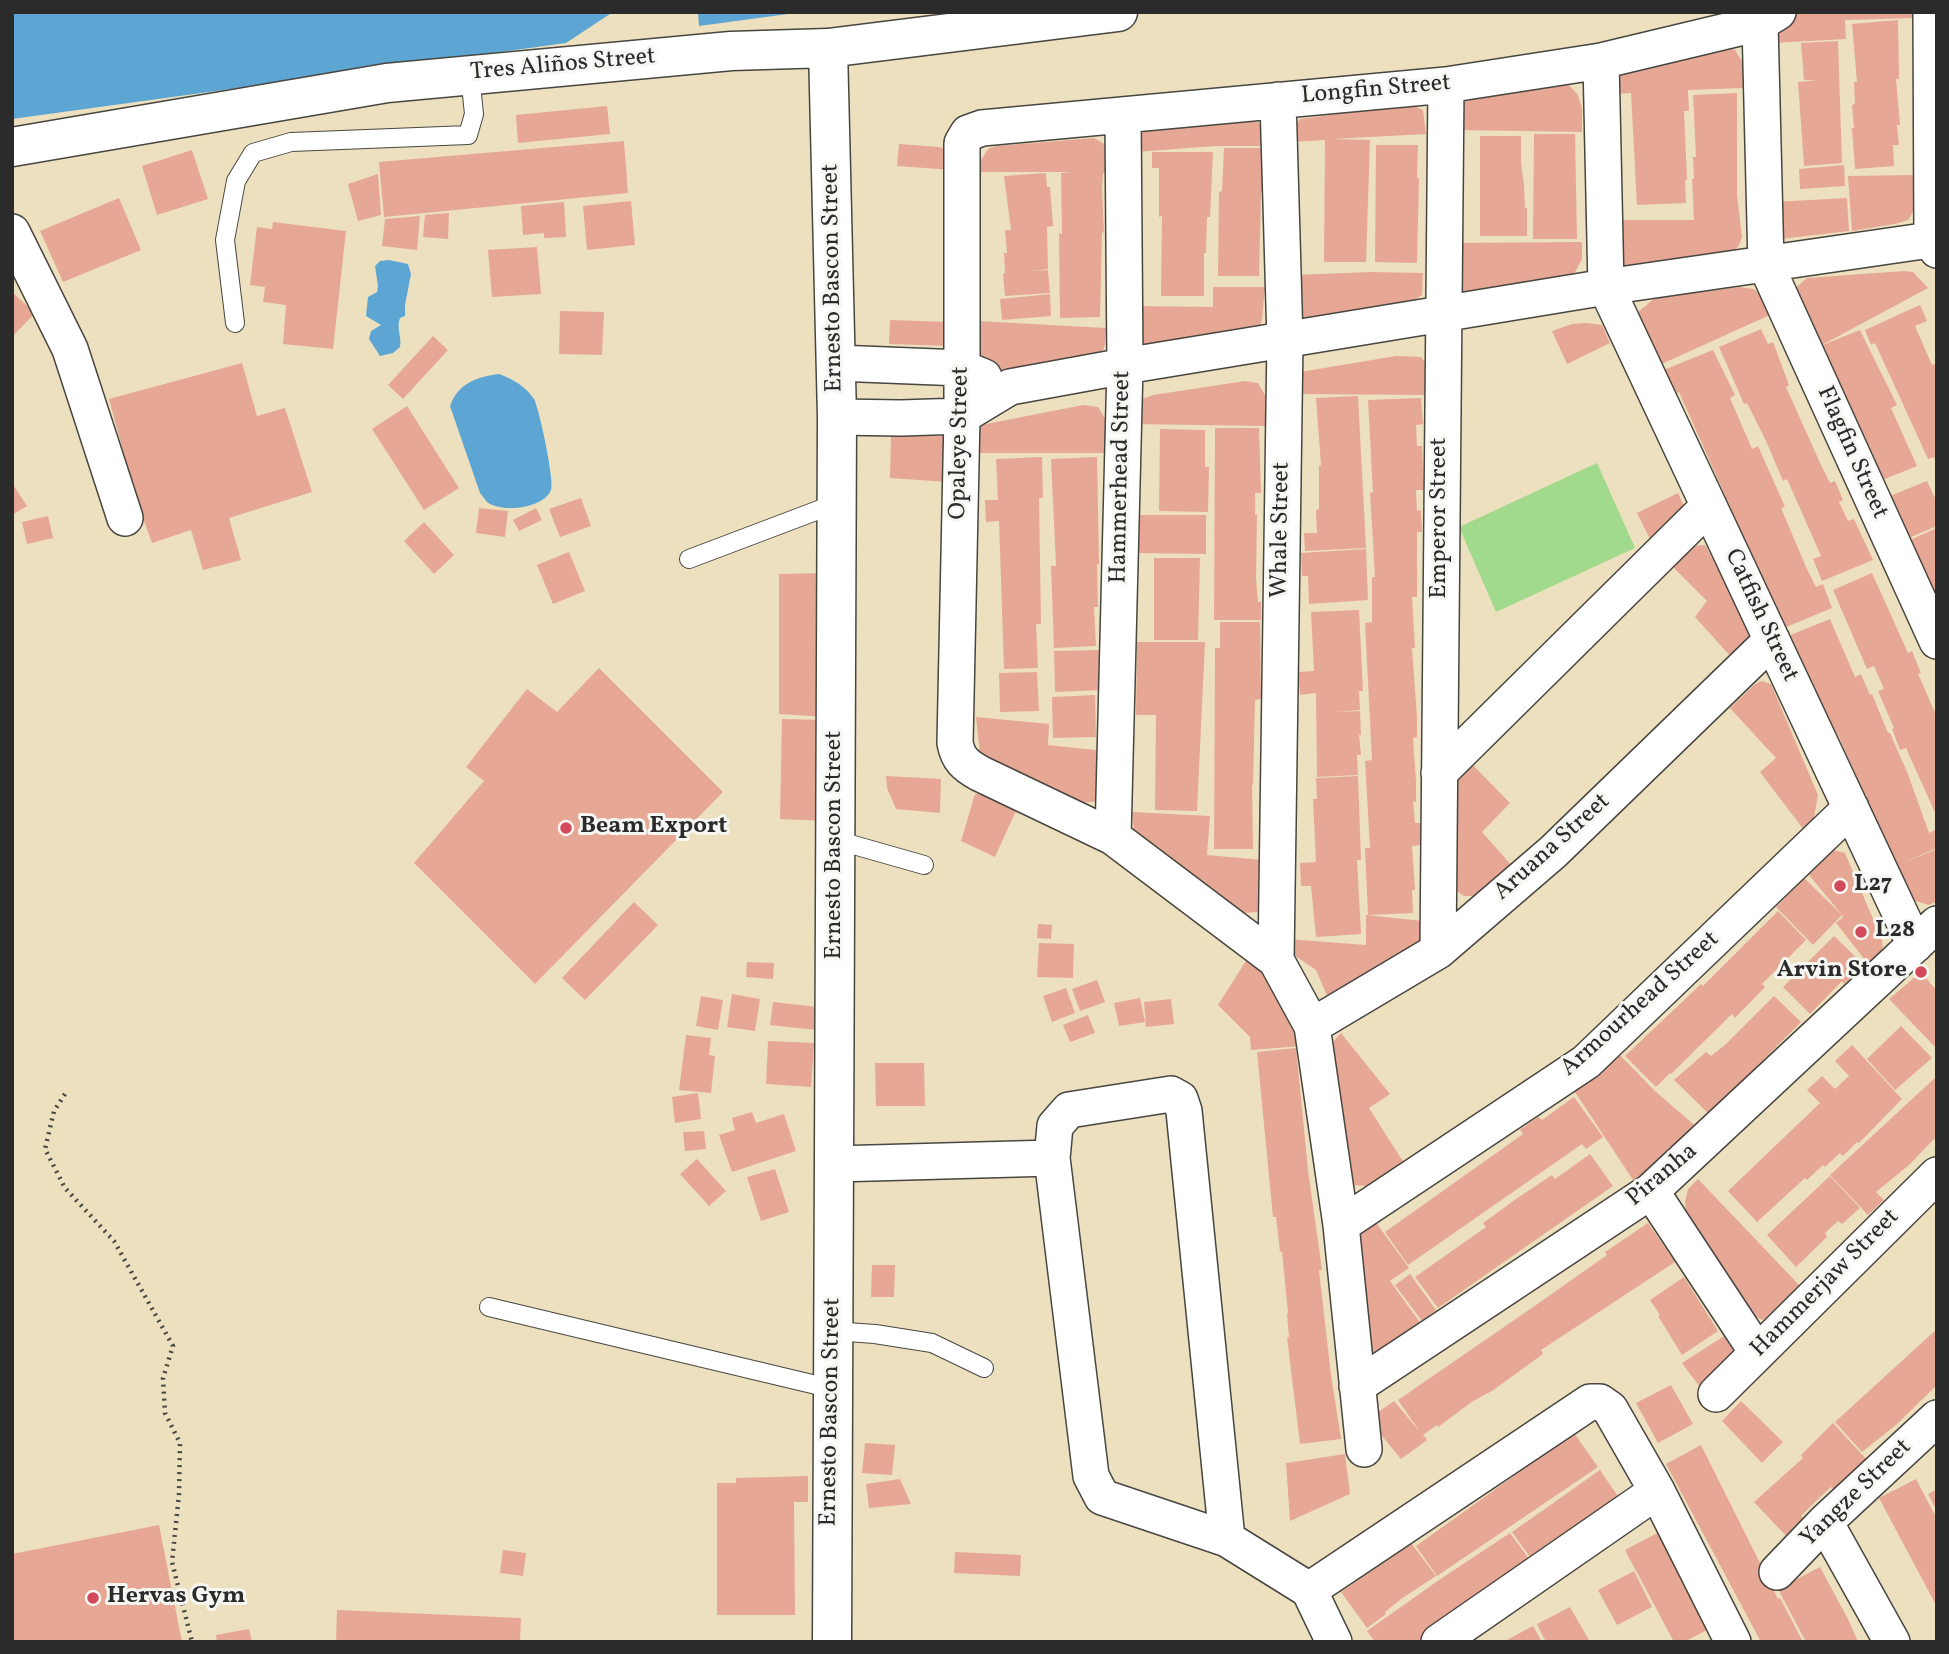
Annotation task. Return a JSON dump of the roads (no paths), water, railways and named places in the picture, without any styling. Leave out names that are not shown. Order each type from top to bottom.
[{"type":"street","name":"Tres Aliños Street","points":[[12,147],[387,83],[731,51],[828,48],[1118,12]]},
{"type":"street","points":[[837,417],[962,416],[1010,387],[1125,366],[1606,286],[1935,243],[1931,12]]},
{"type":"street","points":[[1766,265],[1769,18]]},
{"type":"street","name":"Longfin Street","points":[[968,132],[982,128],[1446,85],[1601,61],[1769,18]]},
{"type":"street","name":"Ernesto Bascon Street","points":[[828,48],[837,417],[832,1642]]},
{"type":"street","points":[[1601,61],[1606,286]]},
{"type":"street","name":"Emperor Street","points":[[1438,951],[1446,85]]},
{"type":"street","name":"Whale Street","points":[[1276,960],[1285,340],[1278,100]]},
{"type":"street","name":"Hammerhead Street","points":[[1113,837],[1125,366],[1123,116]]},
{"type":"street","name":"Opaleye Street","points":[[968,132],[962,143],[962,416],[955,743],[957,754],[964,764],[979,773],[1113,837]]},
{"type":"street","points":[[12,232],[70,349],[125,518]]},
{"type":"street","name":"Flagfin Street","points":[[1766,265],[1937,641]]},
{"type":"street","name":"Catfish Street","points":[[1606,286],[1851,808],[1926,935]]},
{"type":"street","points":[[836,363],[962,368],[1010,387]]},
{"type":"street","points":[[1439,773],[1709,506]]},
{"type":"street","name":"Aruana Street","points":[[1312,1027],[1438,951],[1553,852],[1772,640]]},
{"type":"street","name":"Armourhead Street","points":[[1341,1225],[1586,1062],[1851,808]]},
{"type":"street","points":[[1113,837],[1276,960],[1312,1027],[1341,1225],[1364,1449]]},
{"type":"street","name":"Piranha","points":[[1357,1386],[1651,1191],[1926,935]]},
{"type":"street","points":[[1227,1539],[1184,1111],[1180,1099],[1171,1094],[1069,1110],[1055,1126],[1052,1158],[1091,1476],[1095,1486],[1102,1497],[1227,1539],[1309,1590],[1334,1642]]},
{"type":"street","points":[[835,1164],[1052,1158]]},
{"type":"street","name":"Hammerjaw Street","points":[[1716,1394],[1937,1175]]},
{"type":"street","points":[[1651,1191],[1757,1352]]},
{"type":"street","points":[[1309,1590],[1590,1402],[1600,1402],[1610,1409],[1657,1491],[1733,1642]]},
{"type":"street","name":"Yangze Street","points":[[1777,1572],[1825,1522],[1937,1418]]},
{"type":"street","points":[[1439,1642],[1657,1491]]},
{"type":"street","points":[[1825,1522],[1892,1642]]},
{"type":"lane","points":[[235,323],[225,240],[236,181],[253,153],[291,142],[468,135],[474,114],[470,75]]},
{"type":"lane","points":[[689,559],[837,503]]},
{"type":"lane","points":[[836,840],[924,865]]},
{"type":"lane","points":[[489,1307],[833,1389]]},
{"type":"lane","points":[[833,1331],[932,1343],[984,1368]]},
{"type":"water","points":[[12,12],[613,12],[566,43],[12,119]]},
{"type":"water","points":[[698,12],[803,12],[699,26]]},
{"type":"water","points":[[380,261],[408,264],[411,274],[405,316],[400,318],[399,322],[400,347],[393,353],[380,356],[369,339],[371,331],[381,325],[366,316],[368,297],[377,292],[375,266]]},
{"type":"water","points":[[499,374],[527,390],[534,399],[549,460],[551,490],[540,501],[522,507],[494,505],[487,502],[480,493],[450,406],[458,392],[469,382]]},
{"type":"place","name":"Beam Export","points":[[566,828]]},
{"type":"place","name":"L27","points":[[1840,886]]},
{"type":"place","name":"L28","points":[[1861,932]]},
{"type":"place","name":"Arvin Store","points":[[1921,972]]},
{"type":"place","name":"Hervas Gym","points":[[93,1598]]}]
